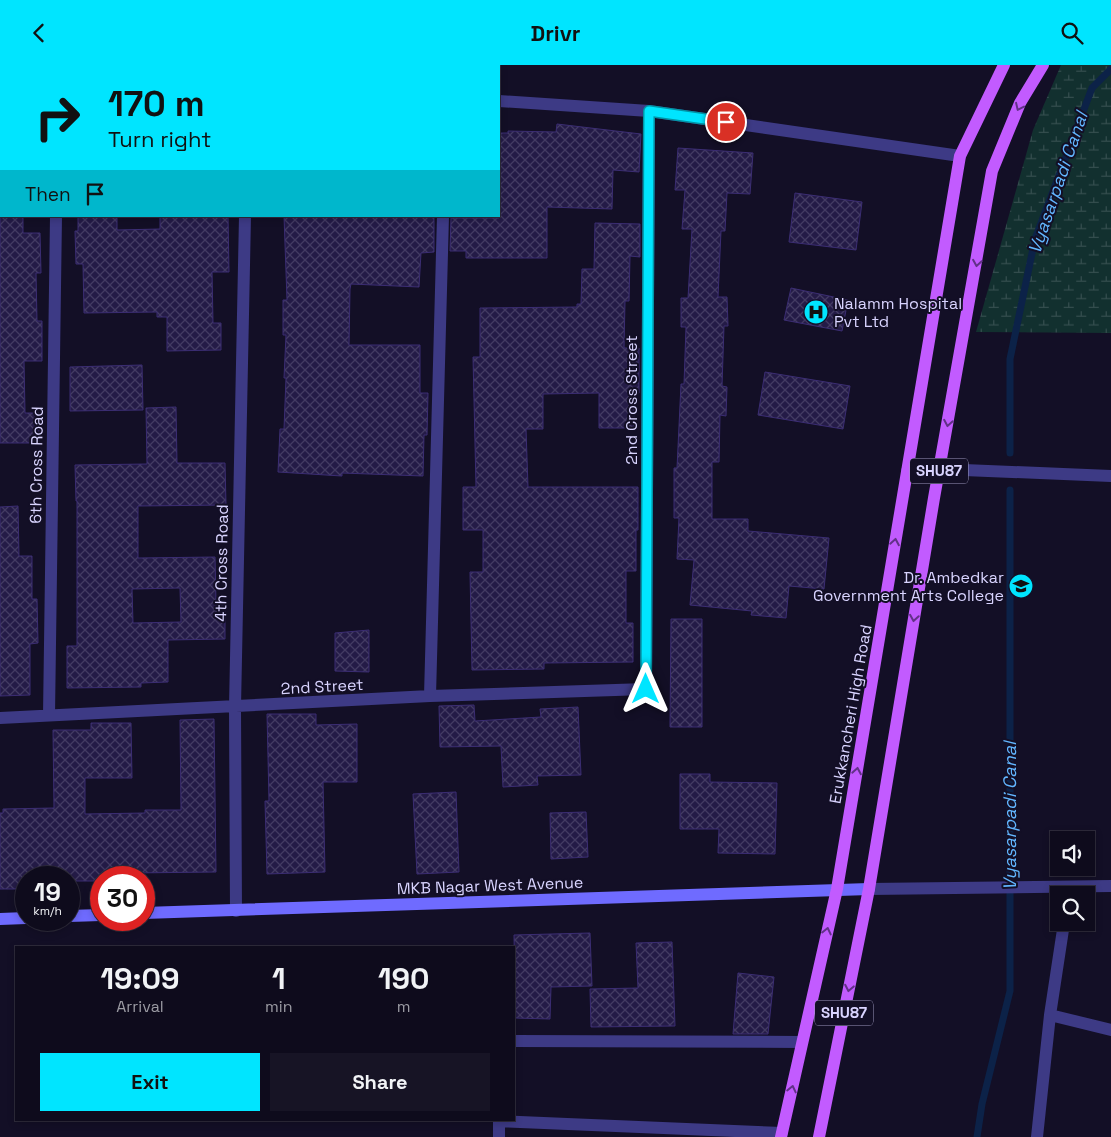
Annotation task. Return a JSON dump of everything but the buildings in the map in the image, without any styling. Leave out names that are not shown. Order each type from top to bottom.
[{"type":"main road","name":"Erukkancheri High Road","points":[[782,1135],[837,889],[960,156],[1004,65]]},
{"type":"main road","name":"SHU87","points":[[819,1137],[869,889],[992,171],[1020,103],[1043,65]]},
{"type":"main road","name":"MKB Nagar West Avenue","points":[[155,913],[869,889]]},
{"type":"main road","points":[[0,919],[15,918]]},
{"type":"street","points":[[500,101],[649,111],[960,156]]},
{"type":"street","name":"2nd Cross Street","points":[[646,689],[649,111]]},
{"type":"street","name":"6th Cross Road","points":[[49,715],[56,217]]},
{"type":"street","name":"4th Cross Road","points":[[236,911],[235,707],[245,217]]},
{"type":"street","points":[[430,696],[443,217]]},
{"type":"street","points":[[907,471],[940,469],[1111,476]]},
{"type":"street","name":"2nd Street","points":[[0,718],[430,696],[646,689]]},
{"type":"street","points":[[869,889],[1021,886],[1050,889]]},
{"type":"street","points":[[1095,888],[1111,886]]},
{"type":"street","points":[[1037,1137],[1050,1015],[1063,931]]},
{"type":"street","points":[[1050,1015],[1111,1030]]},
{"type":"street","points":[[515,1041],[802,1042]]},
{"type":"street","points":[[499,1137],[499,1121],[782,1135]]},
{"type":"green space","points":[[1061,65],[1111,65],[1111,333],[976,332],[1033,130]]},
{"type":"waterway","name":"Vyasarpadi Canal","points":[[1010,453],[1010,359],[1035,239],[1092,88],[1111,69]]},
{"type":"waterway","name":"Vyasarpadi Canal","points":[[977,1137],[982,1104],[1010,991],[1010,490]]},
{"type":"place","name":"Nalamm Hospital Pvt Ltd","points":[[816,312]]},
{"type":"place","name":"Dr. Ambedkar Government Arts College","points":[[1021,586]]},
{"type":"route","points":[[646,689],[649,111],[726,122]]}]
